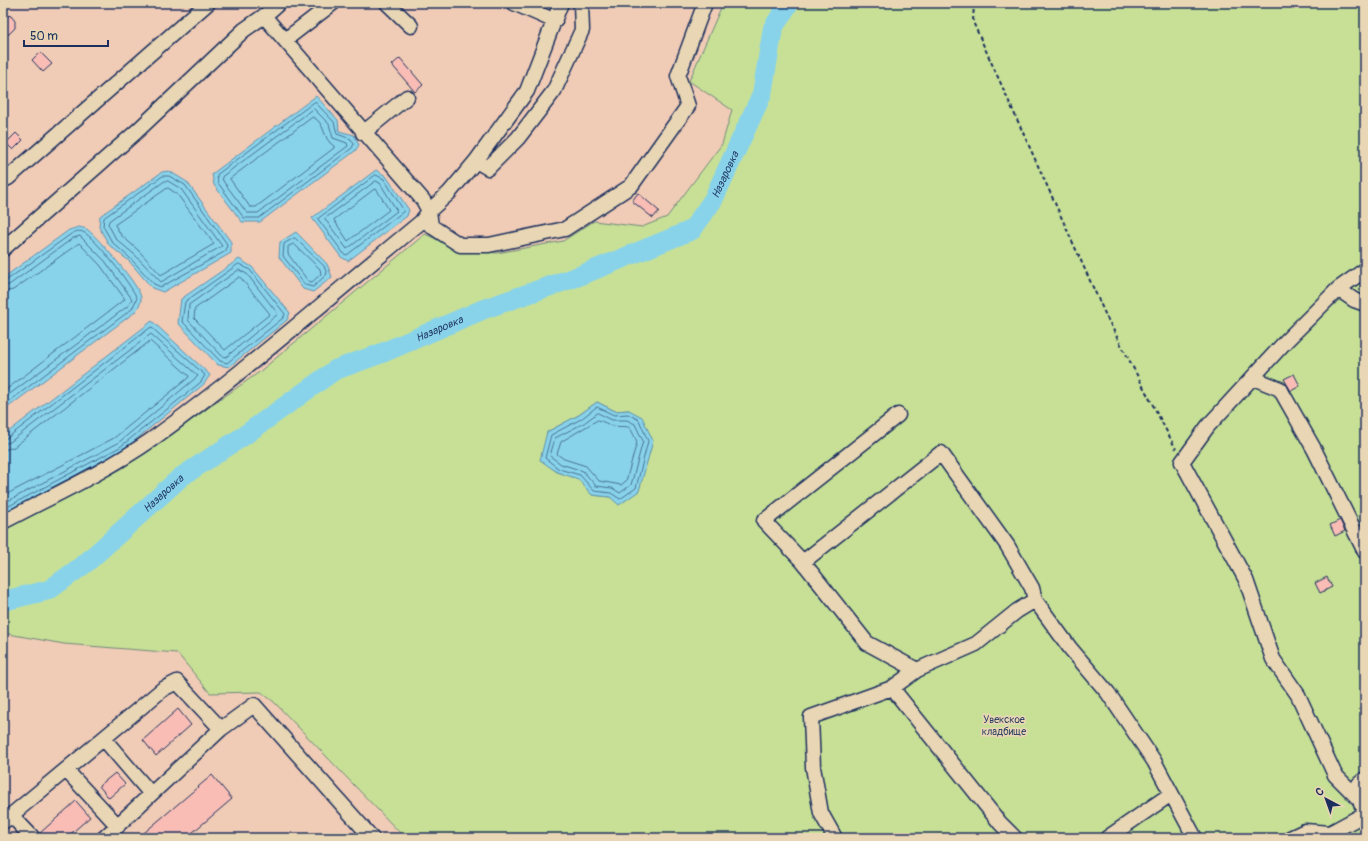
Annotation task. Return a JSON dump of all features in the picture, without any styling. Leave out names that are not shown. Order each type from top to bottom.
[{"type":"street","points":[[3,180],[14,173],[208,3]]},
{"type":"street","points":[[3,249],[136,132],[244,30],[279,3]]},
{"type":"street","points":[[285,40],[333,3]]},
{"type":"street","points":[[387,3],[411,26]]},
{"type":"street","points":[[514,3],[555,21]]},
{"type":"street","points":[[3,522],[116,462],[150,440],[227,381],[422,222],[429,211],[448,193],[476,161],[527,91],[561,3]]},
{"type":"street","points":[[476,161],[488,168],[518,138],[554,91],[582,30],[581,3]]},
{"type":"street","points":[[264,16],[423,200],[429,211],[431,226],[460,246],[489,245],[565,229],[631,186],[688,106],[678,76],[705,3]]},
{"type":"street","points":[[363,132],[407,96]]},
{"type":"street","points":[[1361,801],[1335,775],[1298,695],[1273,659],[1246,580],[1182,462],[1208,426],[1286,341],[1338,290],[1365,270]]},
{"type":"street","points":[[1338,290],[1354,300],[1365,304]]},
{"type":"street","points":[[1253,378],[1280,389],[1314,449],[1365,552]]},
{"type":"street","points":[[898,415],[764,522],[803,562],[867,643],[918,670]]},
{"type":"street","points":[[803,562],[941,453],[1008,545],[1032,588],[1035,600],[1070,648],[1108,693],[1154,760],[1195,838]]},
{"type":"street","points":[[835,838],[821,813],[813,767],[811,717],[892,688],[918,670],[976,644],[1017,611],[1035,600]]},
{"type":"street","points":[[33,838],[7,819],[163,688],[177,682],[221,729]]},
{"type":"street","points":[[892,688],[1000,823],[1015,838]]},
{"type":"street","points":[[104,838],[221,729],[254,705],[366,836]]},
{"type":"street","points":[[104,739],[152,794]]},
{"type":"street","points":[[66,770],[118,826]]},
{"type":"street","points":[[1290,838],[1305,831],[1330,832],[1364,818],[1359,784],[1365,779]]},
{"type":"street","points":[[1107,838],[1171,794]]},
{"type":"path","points":[[974,3],[973,22],[1106,316],[1182,462]]},
{"type":"shaded area","points":[[3,3],[723,3],[689,81],[732,110],[722,144],[667,217],[642,227],[594,221],[563,241],[497,253],[458,249],[258,373],[121,469],[3,530]]},
{"type":"shaded area","points":[[3,633],[64,644],[178,653],[210,693],[261,692],[274,702],[405,838],[3,838]]},
{"type":"green space","name":"Увекское кладбище","points":[[723,3],[1365,3],[1365,838],[405,838],[274,702],[261,692],[210,693],[177,653],[64,644],[3,633],[3,530],[121,469],[258,373],[425,234],[458,249],[497,253],[563,241],[594,221],[642,227],[667,217],[722,144],[732,110],[689,81]],"holes":[[[597,402],[615,411],[629,410],[610,497],[592,495],[578,479],[547,432],[579,415]]]},
{"type":"water","points":[[316,96],[338,120],[339,131],[354,135],[359,145],[355,151],[260,222],[242,222],[214,185],[212,174]]},
{"type":"water","points":[[376,170],[386,176],[409,210],[407,216],[348,261],[341,257],[312,218]]},
{"type":"water","points":[[169,171],[187,182],[231,242],[231,253],[163,292],[152,288],[129,261],[109,245],[99,227],[100,216],[162,172]]},
{"type":"water","points":[[79,227],[87,229],[127,274],[139,292],[141,298],[140,304],[135,312],[3,411],[3,278],[69,230]]},
{"type":"water","points":[[296,232],[327,264],[332,277],[313,292],[303,289],[279,257],[280,242]]},
{"type":"water","points":[[239,259],[252,267],[290,313],[287,320],[229,367],[218,365],[178,323],[181,299]]},
{"type":"water","points":[[152,321],[210,375],[204,384],[123,450],[8,511],[3,507],[3,436]]},
{"type":"water","points":[[597,402],[615,411],[629,410],[642,417],[653,441],[639,491],[619,505],[610,497],[592,495],[578,479],[557,472],[540,460],[547,432],[579,415]]},
{"type":"building","points":[[3,14],[11,16],[15,21],[15,28],[9,34],[3,35]]},
{"type":"building","points":[[40,52],[52,64],[43,72],[32,60]]},
{"type":"building","points":[[400,58],[423,85],[415,92],[392,65]]},
{"type":"building","points":[[16,133],[23,140],[13,150],[6,143]]},
{"type":"building","points":[[638,193],[659,211],[653,218],[632,201]]},
{"type":"building","points":[[1294,374],[1300,386],[1291,391],[1284,379]]},
{"type":"building","points":[[1340,520],[1345,531],[1335,536],[1330,525]]},
{"type":"building","points":[[1327,577],[1332,587],[1320,593],[1315,583]]},
{"type":"building","points":[[178,709],[191,725],[156,756],[143,740]]},
{"type":"building","points":[[115,773],[125,784],[109,798],[99,786]]},
{"type":"building","points":[[212,775],[232,799],[186,838],[138,838]]},
{"type":"building","points":[[76,801],[90,817],[66,838],[41,838],[40,833]]},
{"type":"waterway","name":"Назаровка","points":[[3,601],[49,590],[86,563],[181,477],[242,437],[335,370],[382,353],[484,309],[579,276],[692,230],[713,200],[762,94],[773,28],[789,3]]}]
